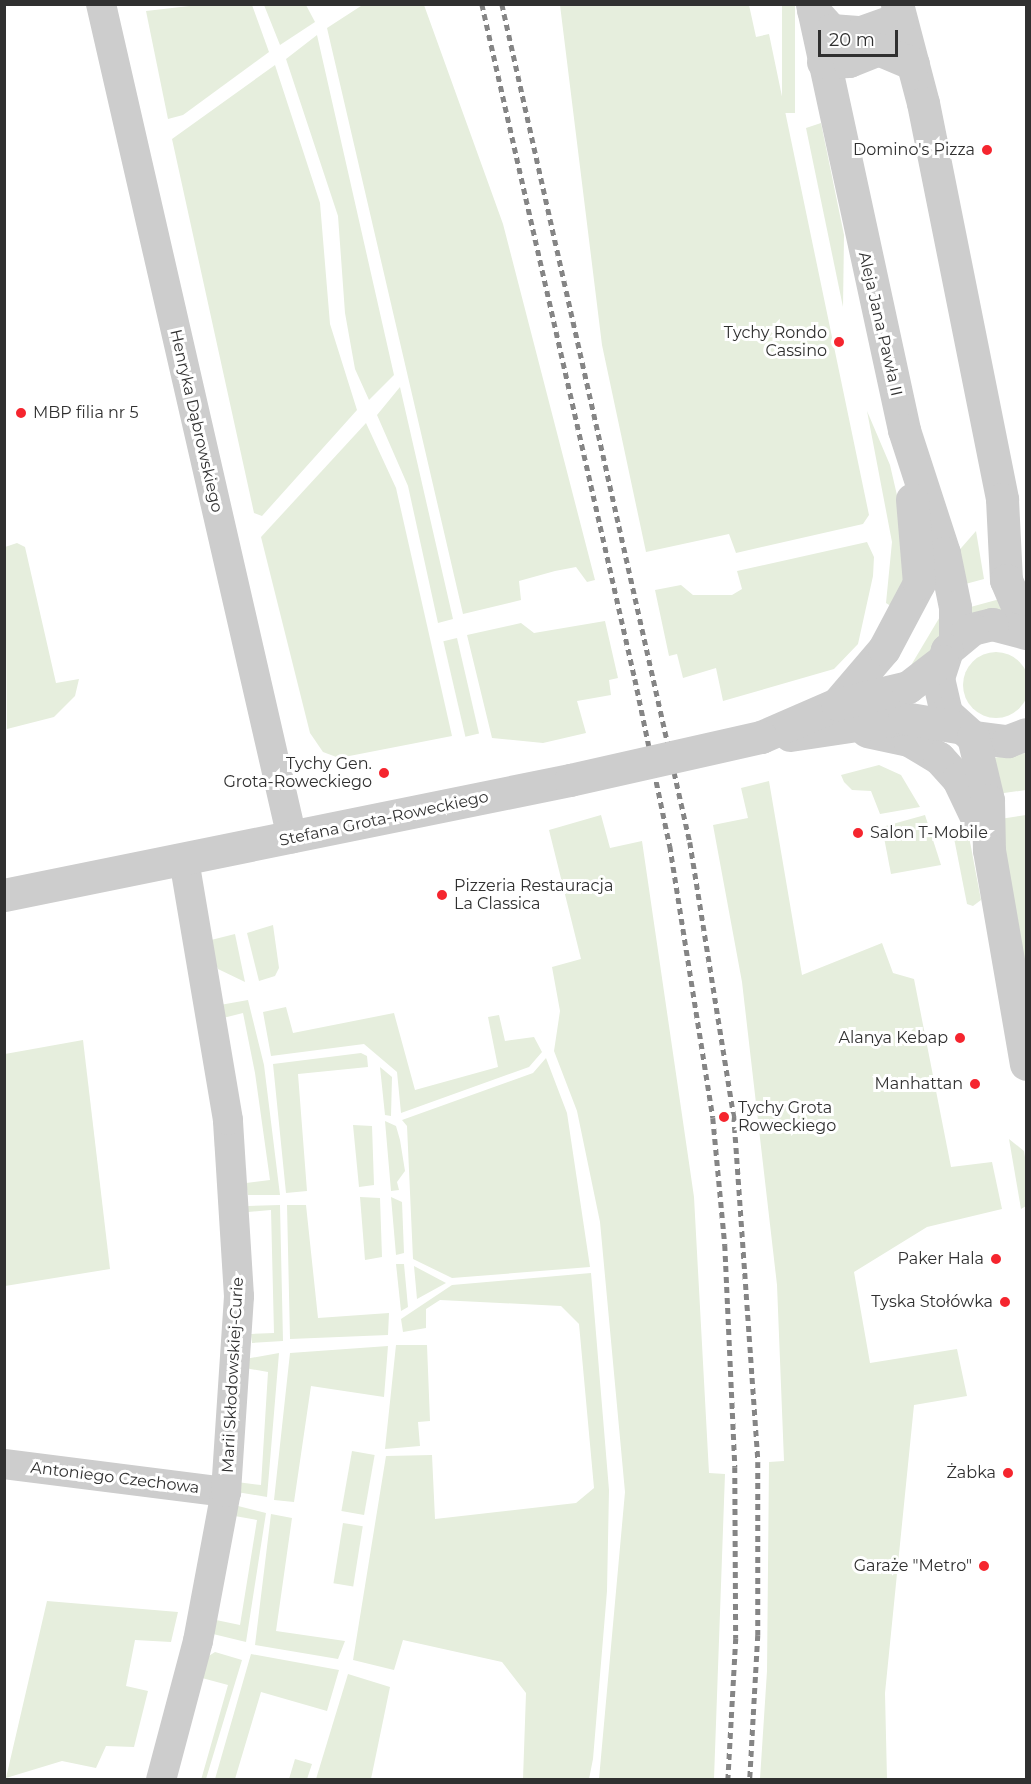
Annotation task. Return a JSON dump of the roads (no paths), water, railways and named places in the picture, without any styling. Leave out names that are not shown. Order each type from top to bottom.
[{"type":"street","name":"Henryka Dąbrowskiego","points":[[101,4],[292,838]]},
{"type":"street","points":[[812,7],[831,30],[861,32],[893,15],[913,64],[1002,499],[1026,570]]},
{"type":"street","name":"Aleja Jana Pawła II","points":[[812,7],[836,61],[904,430],[944,553],[948,651],[939,696],[965,732],[988,800],[989,850]]},
{"type":"street","points":[[836,61],[878,49],[913,64]]},
{"type":"street","points":[[904,430],[919,583],[846,716],[909,740],[939,758],[971,803],[989,850],[1026,1064]]},
{"type":"street","points":[[1002,499],[1006,580],[1026,627]]},
{"type":"street","name":"Stefana Grota-Roweckiego","points":[[4,895],[570,780],[846,716],[908,687],[948,651],[992,624],[1026,633]]},
{"type":"street","name":"Stefana Grota-Roweckiego","points":[[846,716],[916,717],[965,732],[1008,741],[1026,734]]},
{"type":"street","name":"Marii Skłodowskiej-Curie","points":[[161,1779],[198,1641],[226,1492],[237,1349],[237,1230],[222,1071],[184,859]]},
{"type":"street","name":"Antoniego Czechowa","points":[[4,1464],[226,1492]]},
{"type":"railway","points":[[482,4],[635,679],[670,846],[713,1118],[725,1245],[735,1467],[736,1638],[728,1780]]},
{"type":"railway","points":[[502,4],[690,842],[734,1116],[758,1462],[758,1635],[750,1780]]},
{"type":"place","name":"Domino's Pizza","points":[[987,150]]},
{"type":"place","name":"Tychy Rondo Cassino","points":[[839,342]]},
{"type":"place","name":"MBP filia nr 5","points":[[21,413]]},
{"type":"place","name":"Tychy Gen. Grota-Roweckiego","points":[[384,773]]},
{"type":"place","name":"Salon T-Mobile","points":[[858,833]]},
{"type":"place","name":"Pizzeria Restauracja La Classica","points":[[442,895]]},
{"type":"place","name":"Alanya Kebap","points":[[960,1038]]},
{"type":"place","name":"Manhattan","points":[[975,1084]]},
{"type":"place","name":"Tychy Grota Roweckiego","points":[[724,1117]]},
{"type":"place","name":"Paker Hala","points":[[996,1259]]},
{"type":"place","name":"Tyska Stołówka","points":[[1005,1302]]},
{"type":"place","name":"Żabka","points":[[1008,1473]]},
{"type":"place","name":"Garaże \"Metro\"","points":[[984,1566]]}]
